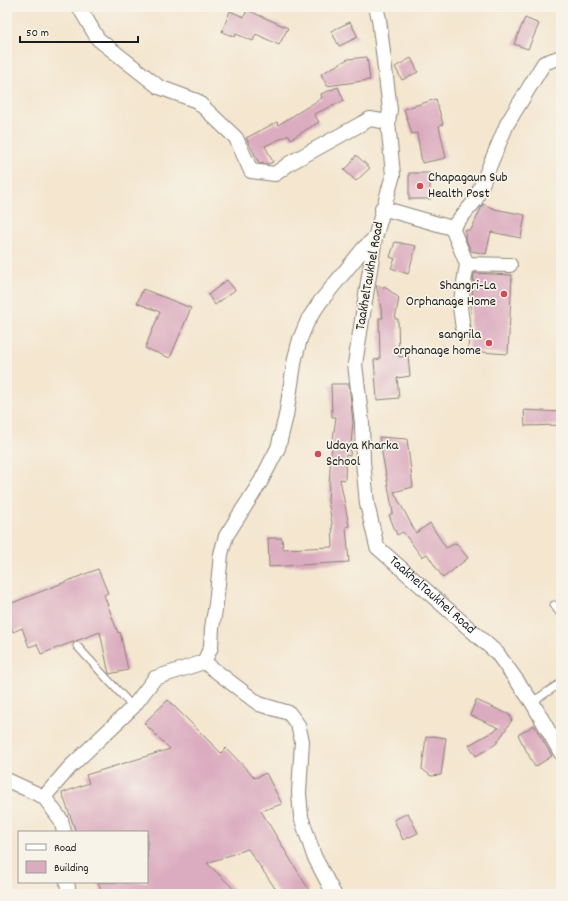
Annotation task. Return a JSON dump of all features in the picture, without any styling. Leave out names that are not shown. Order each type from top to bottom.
[{"type":"street","points":[[79,7],[98,39],[159,87],[197,102],[236,138],[251,171],[275,174],[290,163],[370,119],[388,122]]},
{"type":"street","name":"TaakhelTaukhel Road","points":[[376,7],[390,110],[388,122],[393,175],[382,208],[375,238],[355,364],[362,424],[363,461],[367,504],[377,547],[498,653],[532,702],[561,754]]},
{"type":"street","points":[[452,228],[475,201],[507,124],[544,63],[561,57]]},
{"type":"street","points":[[382,208],[452,228]]},
{"type":"street","points":[[452,228],[467,264],[460,307],[463,329]]},
{"type":"street","points":[[44,797],[70,767],[133,707],[155,678],[204,662],[211,647],[221,554],[226,536],[261,481],[278,448],[286,416],[295,358],[300,339],[308,320],[320,302],[364,248],[375,238]]},
{"type":"street","points":[[467,264],[510,265]]},
{"type":"street","points":[[204,662],[259,704],[289,713],[298,725],[302,741],[300,785],[301,817],[314,856],[334,894]]},
{"type":"street","points":[[7,780],[44,797],[60,820],[64,831]]},
{"type":"street","points":[[67,883],[69,894]]},
{"type":"lane","points":[[554,605],[561,615]]},
{"type":"lane","points":[[77,646],[133,707]]},
{"type":"lane","points":[[532,702],[561,683]]},
{"type":"building","points":[[247,10],[288,28],[279,45],[256,34],[253,41],[236,34],[235,37],[222,32],[230,11],[244,17]]},
{"type":"building","points":[[525,18],[539,24],[528,49],[514,44]]},
{"type":"building","points":[[350,22],[358,37],[339,46],[331,31]]},
{"type":"building","points":[[367,57],[370,80],[327,86],[321,74],[348,59]]},
{"type":"building","points":[[411,58],[418,72],[402,80],[395,67]]},
{"type":"building","points":[[338,87],[344,101],[314,114],[319,122],[291,139],[289,135],[265,146],[273,162],[268,164],[259,163],[246,138],[277,122],[278,125],[322,98],[321,94]]},
{"type":"building","points":[[436,99],[443,124],[439,126],[446,158],[422,163],[417,133],[412,134],[404,109]]},
{"type":"building","points":[[356,155],[370,168],[356,181],[344,170],[350,165]]},
{"type":"building","name":"Chapagaun Sub Health Post","points":[[409,173],[430,173],[430,199],[409,199]]},
{"type":"building","points":[[483,204],[495,209],[525,215],[521,238],[491,232],[486,254],[471,251],[465,237],[466,230],[471,230]]},
{"type":"building","points":[[395,242],[416,246],[408,274],[391,268],[395,259],[390,257]]},
{"type":"building","points":[[474,273],[512,275],[508,354],[468,351],[469,334],[471,328],[470,321]]},
{"type":"building","points":[[227,280],[235,290],[215,305],[208,295]]},
{"type":"building","points":[[376,285],[383,288],[384,286],[399,298],[395,319],[398,319],[399,357],[408,356],[410,376],[397,378],[399,398],[377,400],[374,360],[380,359],[379,318],[383,318]]},
{"type":"building","points":[[143,289],[191,308],[170,358],[145,348],[160,312],[137,303]]},
{"type":"building","points":[[331,384],[349,384],[353,422],[350,456],[346,455],[345,480],[340,479],[349,526],[346,527],[349,562],[269,567],[268,538],[282,538],[283,549],[333,547],[332,523],[328,501],[331,454],[336,417],[332,417]]},
{"type":"building","points":[[524,410],[561,412],[561,425],[525,426]]},
{"type":"building","points":[[379,437],[407,439],[413,487],[394,492],[416,533],[430,523],[446,548],[456,543],[468,558],[443,578],[427,554],[422,557],[403,532],[397,535],[389,515],[393,513]]},
{"type":"building","points":[[98,569],[108,593],[104,595],[118,633],[120,632],[128,670],[109,674],[100,632],[41,654],[37,644],[29,647],[22,628],[13,632],[7,620],[7,605]]},
{"type":"building","points":[[168,700],[221,753],[226,748],[255,778],[266,773],[282,804],[261,811],[309,890],[300,894],[279,894],[248,849],[207,863],[239,894],[102,894],[98,883],[148,883],[148,831],[76,831],[62,793],[89,783],[86,775],[170,749],[144,723]]},
{"type":"building","points":[[476,700],[510,715],[511,721],[512,720],[496,744],[476,756],[469,745],[499,728],[470,715]]},
{"type":"building","points":[[534,725],[552,756],[535,767],[518,735]]},
{"type":"building","points":[[433,736],[446,738],[441,775],[431,776],[422,769],[426,737]]},
{"type":"building","points":[[408,813],[418,833],[403,840],[394,820]]},
{"type":"place","name":"Chapagaun Sub Health Post","points":[[420,186]]},
{"type":"place","name":"Shangri-La Orphanage Home","points":[[504,294]]},
{"type":"place","name":"sangrila orphanage home","points":[[489,343]]},
{"type":"place","name":"Udaya Kharka School","points":[[318,454]]}]
